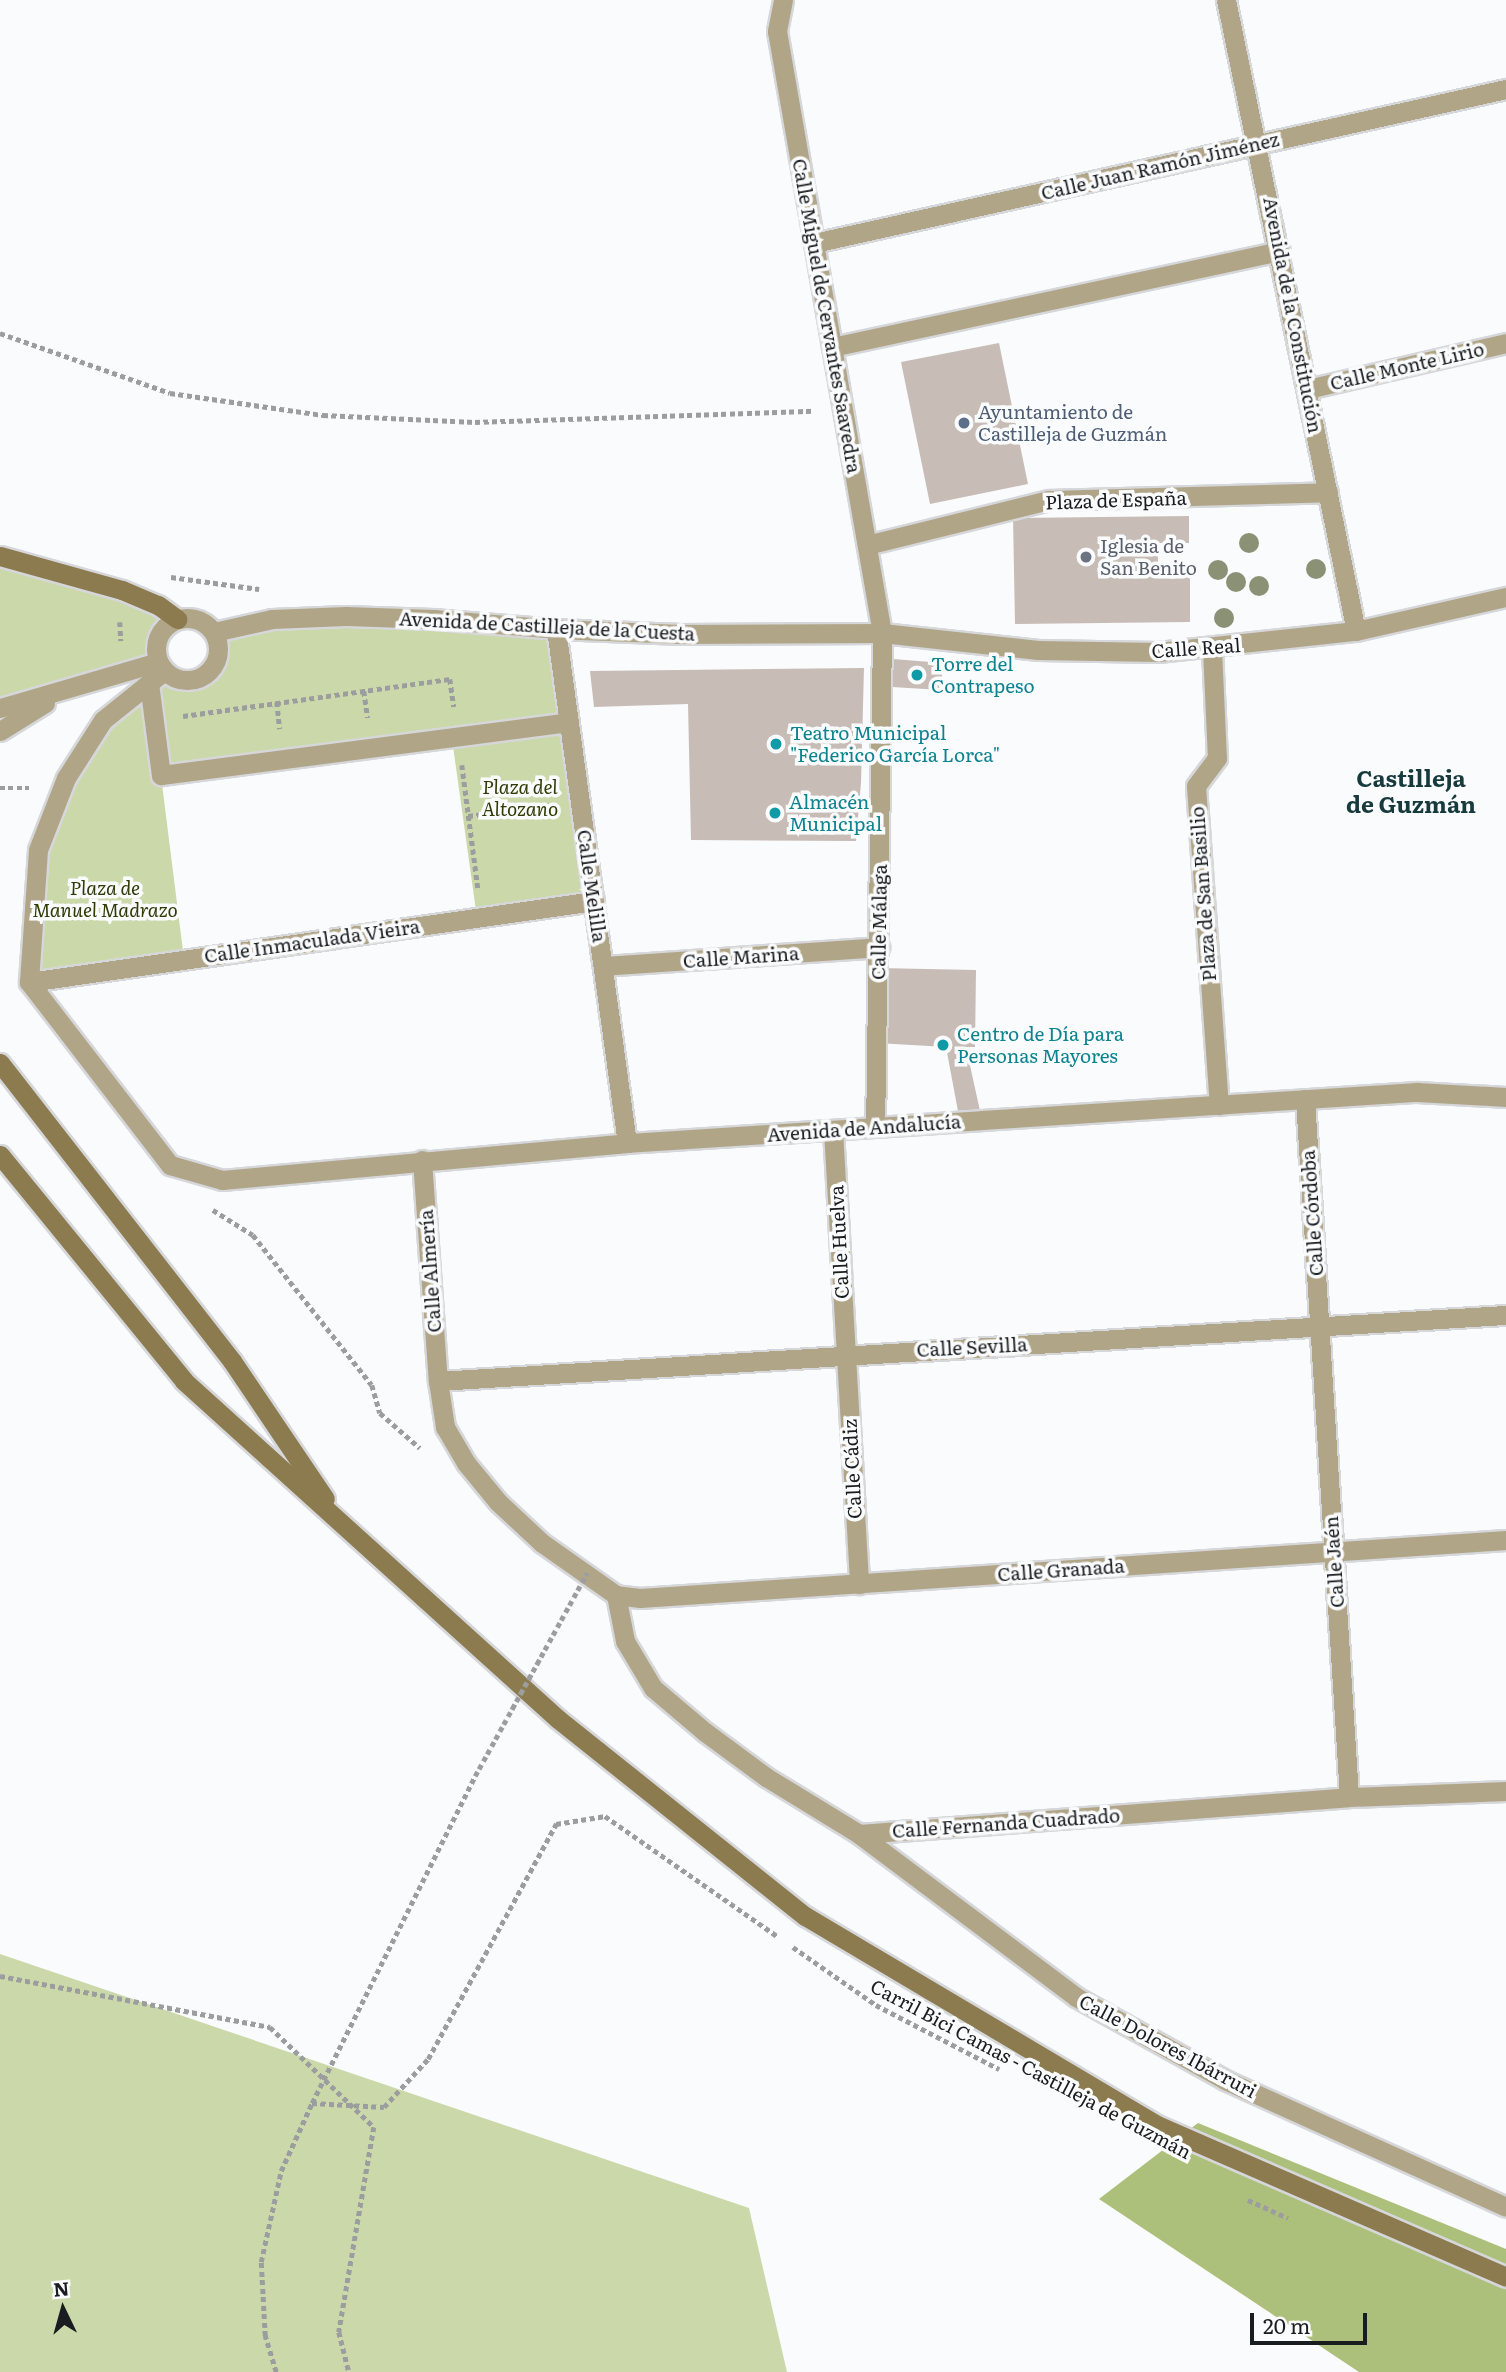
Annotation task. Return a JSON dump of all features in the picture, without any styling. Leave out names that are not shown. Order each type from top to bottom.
[{"type":"main road","points":[[0,556],[122,590],[158,605],[177,619]]},
{"type":"main road","points":[[0,1063],[233,1361],[341,1523]]},
{"type":"main road","points":[[0,1155],[184,1381],[558,1718],[805,1916],[1157,2125],[1506,2277]]},
{"type":"street","name":"Calle Miguel de Cervantes Saavedra","points":[[783,0],[777,31],[882,633]]},
{"type":"street","name":"Avenida de la Constitución","points":[[1226,0],[1258,144],[1356,631]]},
{"type":"street","name":"Calle Juan Ramón Jiménez","points":[[814,243],[1506,89]]},
{"type":"street","points":[[832,347],[1280,251]]},
{"type":"street","name":"Calle Monte Lirio","points":[[1307,389],[1506,343]]},
{"type":"street","name":"Plaza de España","points":[[867,545],[1049,500],[1328,492]]},
{"type":"street","name":"Calle Real","points":[[882,633],[1038,650],[1158,652],[1212,649],[1356,631],[1506,597]]},
{"type":"street","name":"Avenida de Castilleja de la Cuesta","points":[[214,632],[272,619],[346,616],[433,618],[556,629],[681,634],[882,633]]},
{"type":"street","points":[[0,708],[124,672],[157,672],[192,681],[210,671],[219,652],[214,632],[198,620],[177,619],[168,625],[157,642],[157,672],[154,720],[161,775],[569,722]]},
{"type":"street","name":"Calle Melilla","points":[[556,629],[626,1143]]},
{"type":"street","name":"Calle Málaga","points":[[875,1127],[882,633]]},
{"type":"street","name":"Plaza de San Basilio","points":[[1212,649],[1217,758],[1196,786],[1219,1105]]},
{"type":"street","points":[[29,982],[38,850],[66,778],[103,720],[157,672]]},
{"type":"street","points":[[0,731],[69,687]]},
{"type":"street","name":"Calle Inmaculada Vieira","points":[[29,982],[594,901]]},
{"type":"street","name":"Calle Marina","points":[[603,966],[879,947]]},
{"type":"street","name":"Avenida de Andalucía","points":[[29,982],[170,1165],[222,1180],[626,1143],[1305,1099],[1418,1092],[1506,1097]]},
{"type":"street","name":"Calle Córdoba","points":[[1305,1099],[1319,1327]]},
{"type":"street","name":"Calle Huelva","points":[[833,1130],[846,1354]]},
{"type":"street","name":"Calle Almería","points":[[422,1160],[438,1381],[445,1427],[466,1464],[498,1502],[542,1543],[616,1595]]},
{"type":"street","name":"Calle Sevilla","points":[[438,1381],[1506,1315]]},
{"type":"street","name":"Calle Jaén","points":[[1319,1327],[1349,1797]]},
{"type":"street","name":"Calle Cádiz","points":[[846,1354],[859,1584]]},
{"type":"street","name":"Calle Granada","points":[[616,1595],[640,1598],[1506,1540]]},
{"type":"street","points":[[616,1595],[625,1641],[653,1688],[705,1732],[766,1777],[859,1834]]},
{"type":"street","name":"Calle Fernanda Cuadrado","points":[[859,1834],[1349,1797],[1506,1791]]},
{"type":"street","name":"Calle Dolores Ibárruri","points":[[859,1834],[1076,1997],[1226,2080],[1506,2207]]},
{"type":"path","points":[[0,333],[170,393],[323,415],[475,422],[843,409]]},
{"type":"path","points":[[169,576],[273,590]]},
{"type":"path","points":[[122,590],[120,634],[124,672]]},
{"type":"path","points":[[154,720],[450,679],[481,917]]},
{"type":"path","points":[[468,816],[580,801]]},
{"type":"path","points":[[206,1205],[253,1235],[372,1385],[380,1413],[430,1457]]},
{"type":"path","points":[[276,2372],[265,2336],[261,2262],[281,2171],[475,1776],[581,1571]]},
{"type":"path","name":"Carril Bici Camas - Castilleja de Guzmán","points":[[312,2104],[384,2107],[428,2059],[556,1824],[605,1816],[876,2005],[1010,2075]]},
{"type":"path","points":[[0,1976],[270,2026],[374,2127],[339,2332],[349,2372]]},
{"type":"path","points":[[1240,2196],[1289,2218]]},
{"type":"green space","points":[[0,556],[177,619],[168,625],[157,642],[158,662],[0,708]]},
{"type":"green space","points":[[272,619],[556,629],[594,901],[477,918],[452,739],[161,776],[184,959],[29,982],[38,850],[103,720],[164,671],[172,677],[192,681],[210,671],[219,652],[214,632]]},
{"type":"green space","points":[[0,1954],[749,2208],[787,2372],[0,2372]]},
{"type":"green space","points":[[1198,2123],[1506,2249],[1506,2372],[1359,2372],[1099,2199]]},
{"type":"building","name":"Ayuntamiento de Castilleja de Guzmán","points":[[999,343],[1028,484],[930,504],[901,362]]},
{"type":"building","name":"Iglesia de San Benito","points":[[1189,516],[1189,543],[1158,543],[1158,571],[1190,571],[1190,622],[1015,624],[1013,518]]},
{"type":"building","name":"Torre del Contrapeso","points":[[893,659],[943,663],[941,690],[892,687]]},
{"type":"building","name":"Teatro Municipal \"Federico García Lorca\"","points":[[864,668],[861,783],[856,841],[691,840],[688,704],[594,707],[590,671]]},
{"type":"building","name":"Centro de Día para Personas Mayores","points":[[878,968],[976,970],[975,1047],[966,1047],[982,1120],[960,1122],[946,1047],[877,1043]]},
{"type":"place","name":"Ayuntamiento de Castilleja de Guzmán","points":[[964,423]]},
{"type":"place","name":"Iglesia de San Benito","points":[[1086,557]]},
{"type":"place","name":"Torre del Contrapeso","points":[[917,675]]},
{"type":"place","name":"Teatro Municipal \"Federico García Lorca\"","points":[[776,744]]},
{"type":"place","name":"Almacén Municipal","points":[[775,813]]},
{"type":"place","name":"Centro de Día para Personas Mayores","points":[[943,1045]]},
{"type":"district","name":"Castilleja de Guzmán","points":[[1411,790]]},
{"type":"park label","name":"Plaza del Altozano","points":[[520,798]]},
{"type":"park label","name":"Plaza de Manuel Madrazo","points":[[105,899]]}]
